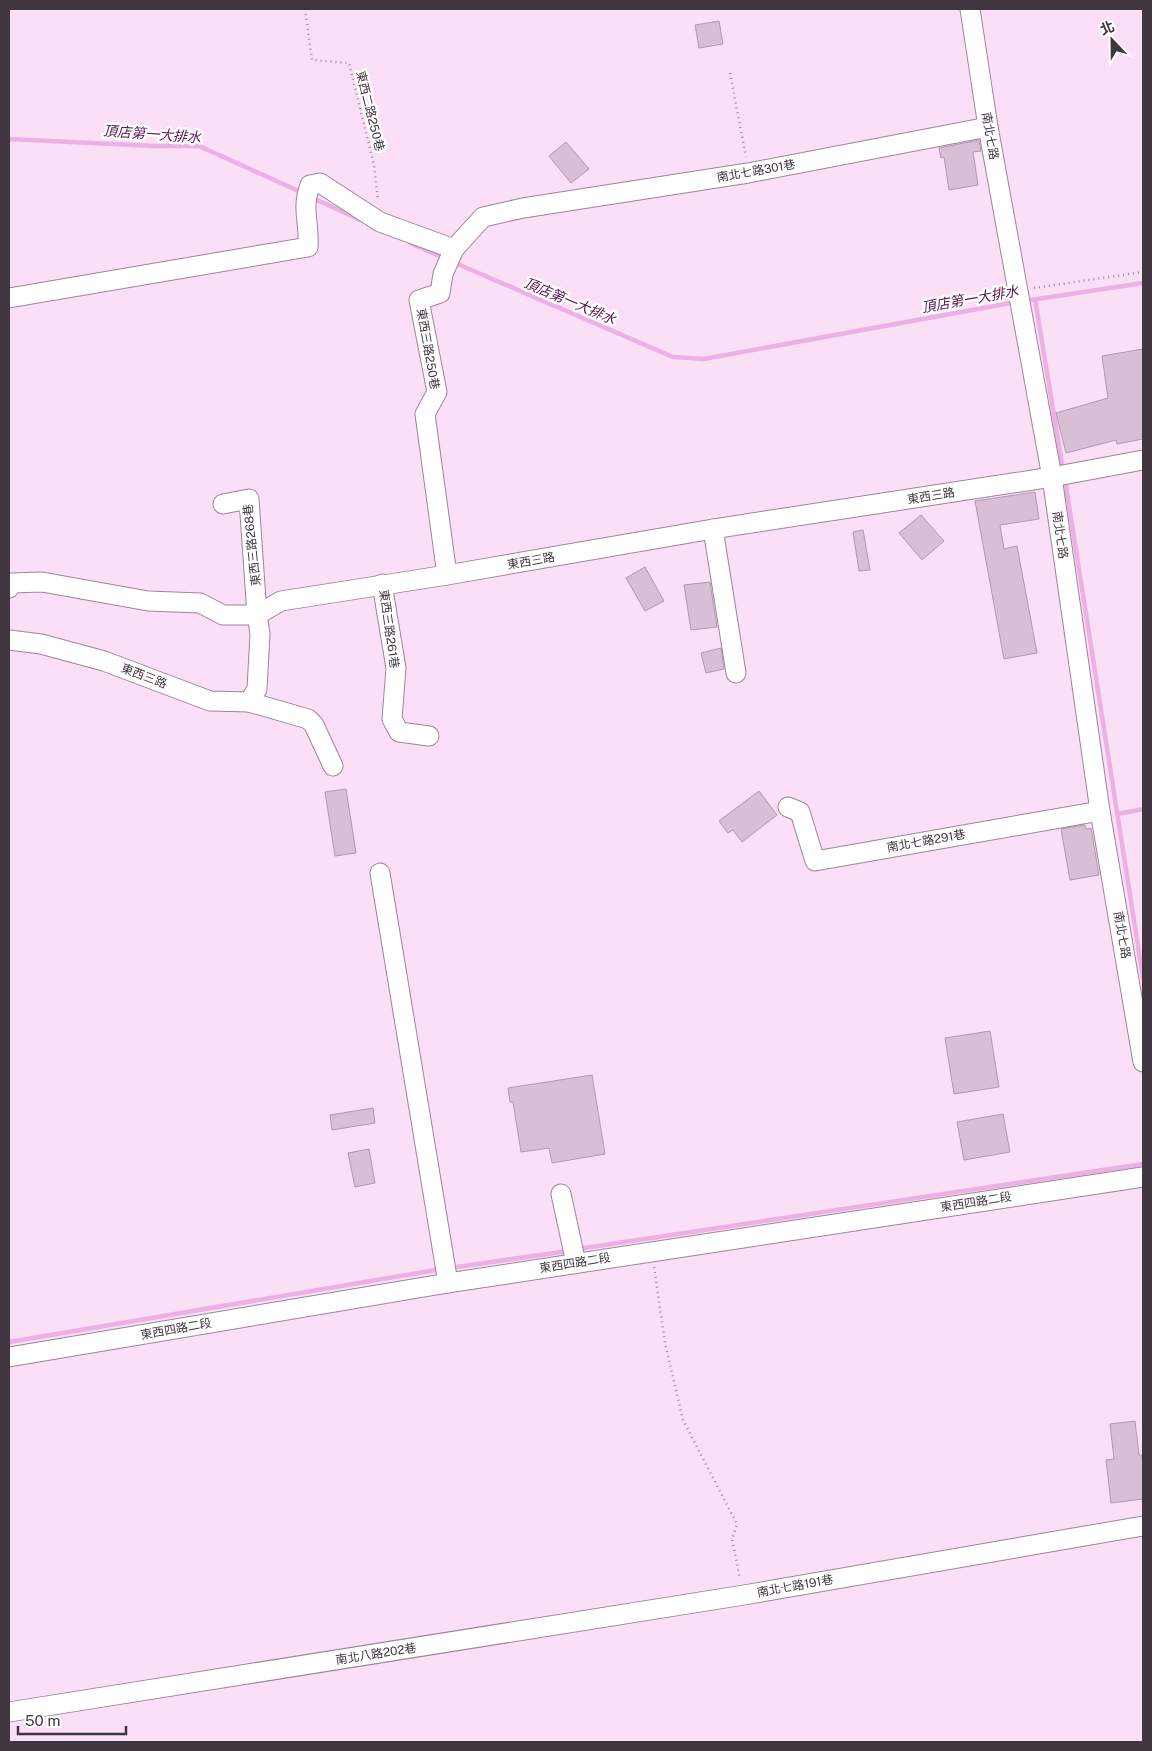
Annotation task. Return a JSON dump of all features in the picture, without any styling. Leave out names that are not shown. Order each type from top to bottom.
[{"type":"street","name":"南北七路","points":[[970,9],[988,127],[1052,477],[1100,811],[1143,1062]]},
{"type":"street","name":"南北七路301巷","points":[[523,208],[748,173],[988,127]]},
{"type":"street","points":[[9,298],[308,247],[309,235],[304,199],[310,185],[320,183],[380,222],[454,249]]},
{"type":"street","name":"東西三路250巷","points":[[447,575],[424,414],[437,392],[419,300],[440,293],[443,274],[454,249],[483,217],[523,208]]},
{"type":"street","name":"東西三路","points":[[257,615],[280,600],[447,575],[713,529],[1052,477],[1143,460]]},
{"type":"street","name":"東西三路268巷","points":[[223,504],[249,499],[257,615]]},
{"type":"street","points":[[713,529],[736,672]]},
{"type":"street","points":[[9,588],[12,584],[42,582],[109,596],[148,601],[200,604],[223,616],[257,615],[260,634],[257,689],[248,702]]},
{"type":"street","name":"東西三路261巷","points":[[382,584],[396,668],[392,719],[399,732],[429,736]]},
{"type":"street","name":"東西三路","points":[[9,640],[41,644],[104,661],[210,701],[248,702],[308,719],[314,725],[332,766]]},
{"type":"street","name":"南北七路291巷","points":[[788,807],[800,812],[815,861],[1100,811]]},
{"type":"street","points":[[380,873],[448,1283]]},
{"type":"street","name":"東西四路二段","points":[[9,1357],[448,1283],[1143,1177]]},
{"type":"street","points":[[561,1194],[576,1263]]},
{"type":"street","name":"南北七路191巷","points":[[744,1595],[1143,1526]]},
{"type":"street","name":"南北八路202巷","points":[[9,1712],[744,1595]]},
{"type":"path","name":"東西二路250巷","points":[[305,9],[312,60],[349,63],[374,165],[380,222]]},
{"type":"path","points":[[730,73],[748,173]]},
{"type":"path","points":[[1018,290],[1143,272]]},
{"type":"path","name":"南北七路191巷","points":[[652,1251],[665,1343],[683,1420],[737,1524],[732,1539],[744,1595]]},
{"type":"building","points":[[719,21],[723,44],[699,48],[695,25]]},
{"type":"building","points":[[979,140],[981,151],[973,152],[978,185],[949,190],[944,157],[941,158],[939,148]]},
{"type":"building","points":[[566,142],[589,169],[571,183],[549,156]]},
{"type":"building","points":[[1143,349],[1143,439],[1117,444],[1116,440],[1066,453],[1056,413],[1108,398],[1102,356]]},
{"type":"building","points":[[1035,492],[1039,519],[1000,525],[1004,549],[1017,546],[1037,653],[1004,659],[975,501]]},
{"type":"building","points":[[921,515],[944,541],[922,560],[899,533]]},
{"type":"building","points":[[863,530],[870,570],[859,571],[853,532]]},
{"type":"building","points":[[645,567],[664,601],[645,611],[626,578]]},
{"type":"building","points":[[710,582],[717,627],[691,630],[684,585]]},
{"type":"building","points":[[721,648],[724,669],[706,673],[701,653]]},
{"type":"building","points":[[346,789],[356,853],[335,856],[325,792]]},
{"type":"building","points":[[759,791],[777,815],[742,842],[733,830],[728,833],[719,821]]},
{"type":"building","points":[[1085,825],[1086,829],[1091,828],[1099,875],[1070,880],[1061,829]]},
{"type":"building","points":[[990,1031],[999,1087],[954,1094],[945,1038]]},
{"type":"building","points":[[592,1075],[605,1154],[552,1163],[549,1148],[521,1152],[513,1102],[510,1102],[508,1088]]},
{"type":"building","points":[[373,1108],[375,1123],[332,1130],[330,1115]]},
{"type":"building","points":[[1003,1114],[1010,1152],[964,1160],[957,1122]]},
{"type":"building","points":[[369,1149],[375,1183],[355,1187],[348,1153]]},
{"type":"building","points":[[1135,1421],[1139,1455],[1142,1455],[1143,1499],[1111,1503],[1106,1460],[1114,1459],[1110,1424]]},
{"type":"waterway","name":"頂店第一大排水","points":[[9,139],[153,146],[199,146],[303,193]]},
{"type":"waterway","name":"頂店第一大排水","points":[[313,198],[360,220]]},
{"type":"waterway","name":"頂店第一大排水","points":[[410,243],[444,258]]},
{"type":"waterway","name":"頂店第一大排水","points":[[453,262],[673,357],[704,359],[1016,302]]},
{"type":"waterway","name":"頂店第一大排水","points":[[1024,301],[1143,283]]},
{"type":"waterway","points":[[1035,299],[1063,470]]},
{"type":"waterway","points":[[1065,480],[1143,978]]},
{"type":"waterway","points":[[1118,814],[1143,809]]},
{"type":"waterway","points":[[578,1249],[1143,1164]]},
{"type":"waterway","points":[[450,1268],[568,1251]]},
{"type":"waterway","points":[[9,1342],[442,1269]]}]
